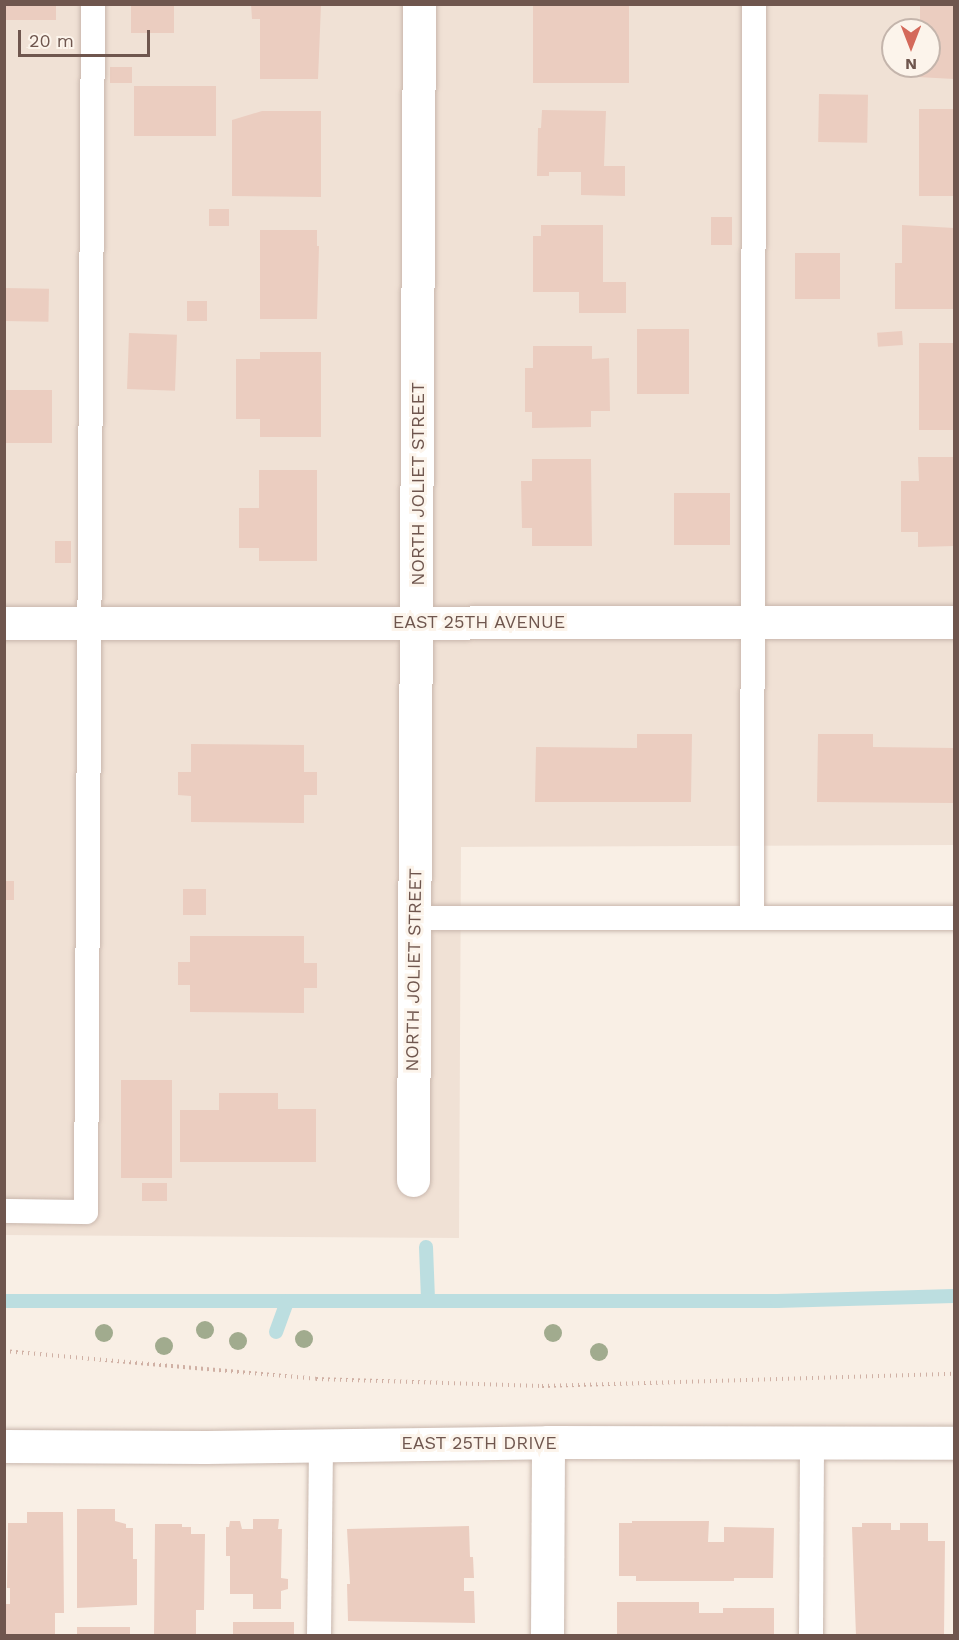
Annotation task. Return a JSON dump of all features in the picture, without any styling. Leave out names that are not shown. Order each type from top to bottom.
[{"type":"street","name":"NORTH JOLIET STREET","points":[[413,1180],[418,622],[419,4]]},
{"type":"street","name":"EAST 25TH AVENUE","points":[[4,623],[954,622]]},
{"type":"street","name":"EAST 25TH DRIVE","points":[[4,1446],[216,1447],[548,1442],[954,1443]]},
{"type":"street","points":[[547,1635],[548,1442]]},
{"type":"lane","points":[[4,1211],[86,1212],[93,4]]},
{"type":"lane","points":[[752,918],[754,4]]},
{"type":"lane","points":[[415,918],[954,918]]},
{"type":"lane","points":[[811,1635],[812,1443]]},
{"type":"lane","points":[[319,1635],[321,1444]]},
{"type":"path","points":[[4,1351],[316,1379],[542,1386],[954,1374]]},
{"type":"shaded area","points":[[5,5],[954,5],[954,845],[461,847],[459,1238],[5,1235]]},
{"type":"building","points":[[4,4],[56,4],[56,20],[4,20]]},
{"type":"building","points":[[131,4],[174,4],[174,33],[131,33]]},
{"type":"building","points":[[251,4],[321,5],[318,79],[260,79],[260,19],[252,19]]},
{"type":"building","points":[[533,4],[629,4],[629,83],[533,83]]},
{"type":"building","points":[[920,4],[954,4],[954,79],[936,78],[941,78],[941,18],[920,18]]},
{"type":"building","points":[[110,67],[132,67],[132,83],[110,83]]},
{"type":"building","points":[[134,86],[216,86],[216,136],[134,136]]},
{"type":"building","points":[[819,94],[868,95],[867,143],[818,142]]},
{"type":"building","points":[[919,109],[954,109],[954,196],[919,196]]},
{"type":"building","points":[[542,110],[606,111],[604,166],[625,166],[625,196],[581,195],[581,172],[549,172],[549,176],[537,176],[538,128],[541,128]]},
{"type":"building","points":[[262,111],[321,111],[321,197],[232,196],[232,120]]},
{"type":"building","points":[[209,209],[229,209],[229,226],[209,226]]},
{"type":"building","points":[[711,217],[732,217],[732,245],[711,245]]},
{"type":"building","points":[[541,225],[603,225],[603,282],[626,282],[626,313],[579,313],[579,292],[533,292],[533,236],[541,236]]},
{"type":"building","points":[[902,225],[954,228],[954,309],[895,309],[895,263],[902,263]]},
{"type":"building","points":[[260,230],[317,230],[317,246],[319,246],[317,319],[260,319]]},
{"type":"building","points":[[795,253],[840,253],[840,299],[795,299]]},
{"type":"building","points":[[4,288],[49,289],[48,322],[4,321]]},
{"type":"building","points":[[187,301],[207,301],[207,321],[187,321]]},
{"type":"building","points":[[637,329],[689,329],[689,394],[637,394]]},
{"type":"building","points":[[902,331],[903,345],[878,347],[877,333]]},
{"type":"building","points":[[129,333],[177,335],[175,391],[127,389]]},
{"type":"building","points":[[919,343],[954,343],[954,430],[919,430]]},
{"type":"building","points":[[533,346],[592,346],[592,359],[609,358],[610,411],[591,411],[591,427],[532,428],[532,412],[525,412],[525,368],[533,368]]},
{"type":"building","points":[[260,352],[321,352],[321,437],[260,437],[260,419],[236,419],[236,359],[260,359]]},
{"type":"building","points":[[4,390],[52,390],[52,443],[4,443]]},
{"type":"building","points":[[918,457],[954,457],[954,546],[918,547],[918,532],[901,532],[901,481],[919,481]]},
{"type":"building","points":[[532,459],[591,459],[592,546],[532,546],[532,528],[522,528],[521,481],[532,481]]},
{"type":"building","points":[[259,470],[317,470],[317,561],[259,561],[259,548],[239,548],[239,508],[259,508]]},
{"type":"building","points":[[674,493],[730,493],[730,545],[674,545]]},
{"type":"building","points":[[55,541],[71,541],[71,563],[55,563]]},
{"type":"building","points":[[637,734],[692,734],[691,802],[535,802],[536,747],[637,748]]},
{"type":"building","points":[[818,734],[873,734],[873,747],[954,748],[954,803],[817,802]]},
{"type":"building","points":[[191,744],[304,745],[304,772],[317,772],[317,795],[304,795],[304,823],[191,822],[191,796],[178,795],[178,772],[191,772]]},
{"type":"building","points":[[4,881],[14,881],[14,900],[4,900]]},
{"type":"building","points":[[183,889],[206,889],[206,915],[183,915]]},
{"type":"building","points":[[190,936],[304,936],[304,963],[317,963],[317,988],[304,988],[304,1013],[190,1012],[190,985],[178,985],[178,962],[190,962]]},
{"type":"building","points":[[121,1080],[172,1080],[172,1178],[121,1178]]},
{"type":"building","points":[[219,1093],[278,1093],[278,1109],[316,1109],[316,1162],[180,1162],[180,1110],[219,1110]]},
{"type":"building","points":[[142,1183],[167,1183],[167,1201],[142,1201]]},
{"type":"building","points":[[77,1509],[115,1509],[115,1521],[126,1524],[126,1528],[133,1528],[133,1559],[137,1559],[137,1605],[77,1608]]},
{"type":"building","points":[[27,1512],[63,1512],[64,1613],[55,1613],[55,1636],[5,1636],[6,1604],[10,1604],[10,1588],[7,1588],[8,1523],[27,1523]]},
{"type":"building","points":[[253,1519],[279,1519],[278,1529],[282,1529],[281,1578],[288,1579],[288,1589],[281,1591],[281,1609],[253,1609],[253,1594],[230,1594],[230,1556],[226,1556],[226,1527],[229,1527],[230,1521],[240,1521],[242,1529],[253,1529]]},
{"type":"building","points":[[632,1521],[709,1521],[708,1542],[724,1542],[724,1527],[774,1528],[773,1578],[734,1578],[734,1581],[636,1581],[636,1576],[619,1576],[619,1523],[632,1523]]},
{"type":"building","points":[[862,1523],[891,1523],[891,1530],[900,1530],[900,1523],[928,1523],[928,1541],[945,1541],[944,1636],[856,1636],[852,1527],[862,1527]]},
{"type":"building","points":[[155,1524],[182,1524],[182,1527],[191,1527],[191,1534],[205,1534],[204,1610],[196,1610],[196,1636],[154,1636]]},
{"type":"building","points":[[469,1526],[470,1557],[473,1557],[474,1578],[464,1578],[464,1591],[474,1591],[475,1623],[348,1621],[347,1584],[350,1584],[347,1529]]},
{"type":"building","points":[[617,1602],[699,1602],[699,1613],[723,1613],[723,1608],[774,1608],[774,1636],[617,1636]]},
{"type":"building","points":[[233,1622],[294,1622],[294,1636],[233,1636]]},
{"type":"building","points":[[77,1627],[130,1627],[130,1636],[77,1636]]},
{"type":"waterway","points":[[426,1247],[428,1300]]},
{"type":"waterway","points":[[4,1301],[777,1301],[954,1296]]},
{"type":"waterway","points":[[276,1332],[287,1301]]}]
